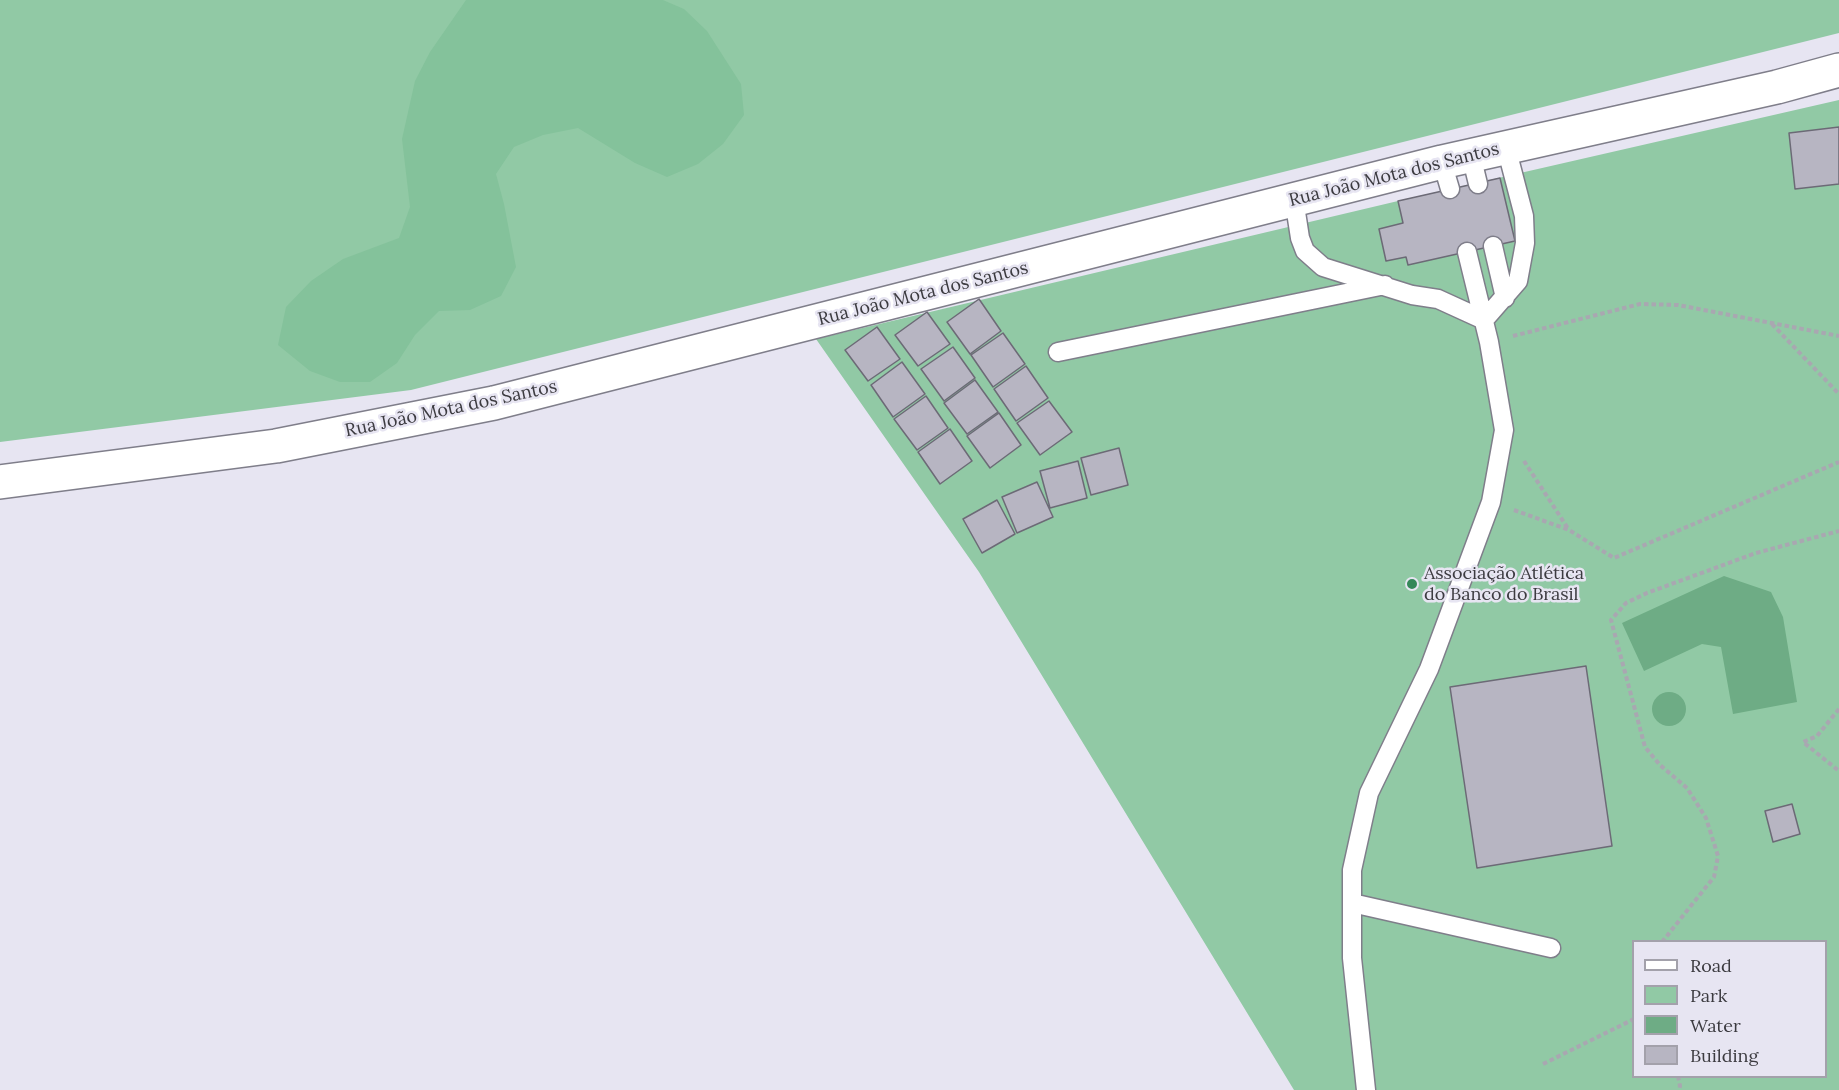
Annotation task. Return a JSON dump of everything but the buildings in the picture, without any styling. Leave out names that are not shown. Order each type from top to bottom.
[{"type":"street","name":"Rua João Mota dos Santos","points":[[0,482],[276,446],[494,403],[1294,199],[1460,172],[1506,147],[1777,87],[1839,70]]},
{"type":"lane","points":[[1484,320],[1518,281],[1525,243],[1524,216],[1506,147]]},
{"type":"lane","points":[[1294,199],[1300,238],[1305,251],[1323,267],[1412,295],[1438,299],[1484,320]]},
{"type":"lane","points":[[1493,246],[1505,298]]},
{"type":"lane","points":[[1366,1090],[1352,958],[1352,870],[1369,793],[1429,669],[1491,502],[1504,430],[1489,342],[1467,252]]},
{"type":"lane","points":[[1058,352],[1385,285]]},
{"type":"lane","points":[[1352,903],[1551,948]]},
{"type":"path","points":[[1489,342],[1640,304],[1678,305],[1839,336]]},
{"type":"path","points":[[1772,323],[1839,394]]},
{"type":"path","points":[[1504,430],[1569,530]]},
{"type":"path","points":[[1491,502],[1569,530],[1614,558],[1839,462]]},
{"type":"path","points":[[1664,940],[1714,877],[1718,856],[1706,818],[1687,788],[1660,765],[1645,747],[1611,620],[1626,603],[1647,592],[1756,553],[1839,531]]},
{"type":"path","points":[[1839,710],[1817,736],[1803,742],[1839,771]]},
{"type":"path","points":[[1542,1064],[1632,1020]]},
{"type":"green space","points":[[0,0],[1839,0],[1839,33],[411,390],[0,442]]},
{"type":"green space","name":"Associação Atlética do Banco do Brasil","points":[[1839,100],[1839,1090],[1294,1090],[979,572],[816,339],[1398,201]]},
{"type":"shaded area","points":[[466,0],[663,0],[684,9],[707,31],[741,84],[744,115],[723,144],[698,164],[667,177],[635,163],[578,128],[543,135],[514,147],[496,174],[516,267],[501,296],[470,310],[439,311],[415,335],[397,363],[370,382],[340,382],[310,371],[278,345],[286,307],[311,281],[343,259],[399,238],[410,207],[402,139],[415,81],[430,52]]},
{"type":"water","points":[[1724,576],[1771,592],[1783,617],[1797,702],[1733,714],[1721,647],[1702,644],[1644,671],[1622,623]]},
{"type":"water","points":[[1669,692],[1681,697],[1686,709],[1681,721],[1669,726],[1657,721],[1652,709],[1657,697]]},
{"type":"place","name":"Associação Atlética do Banco do Brasil","points":[[1412,584]]}]
